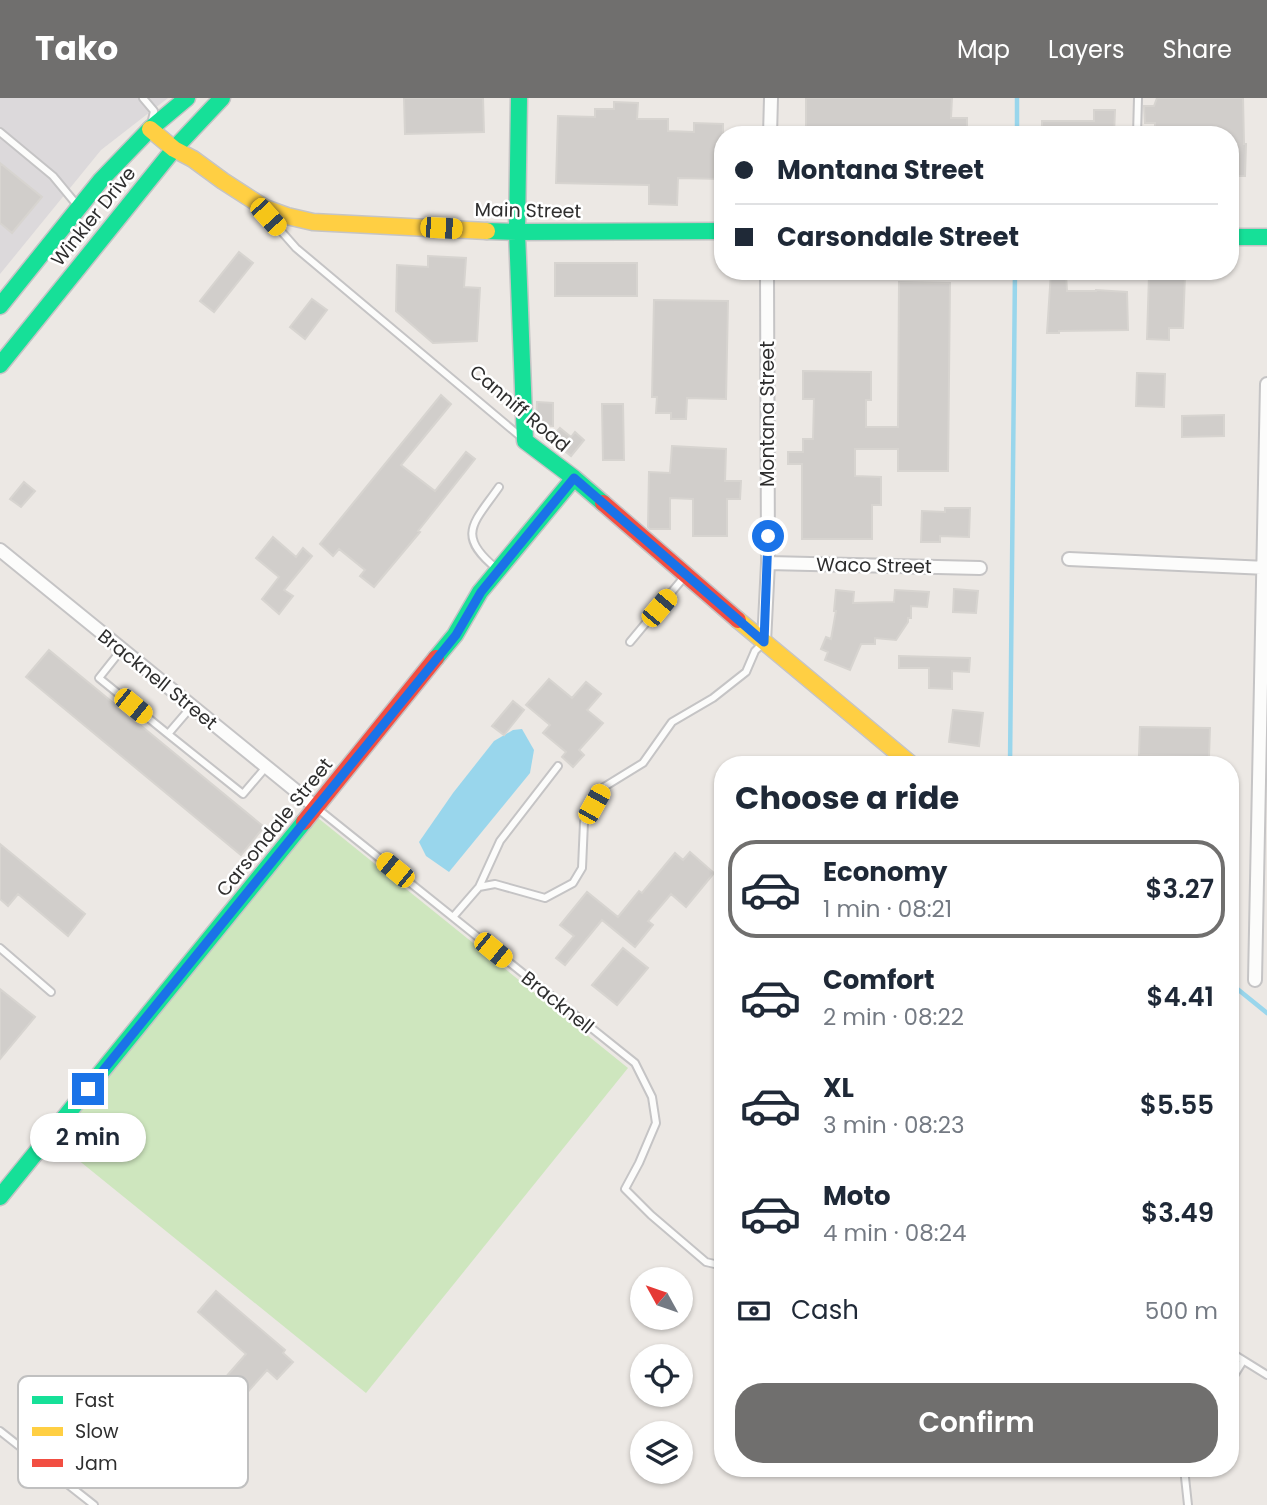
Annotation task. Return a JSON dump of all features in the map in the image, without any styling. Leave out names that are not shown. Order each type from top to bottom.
[{"type":"street","name":"Winkler Drive","points":[[0,306],[102,180],[150,129],[187,98]]},
{"type":"street","name":"Winkler Drive","points":[[0,365],[174,149],[222,98]]},
{"type":"street","points":[[519,98],[517,232],[525,441]]},
{"type":"street","points":[[770,126],[771,98]]},
{"type":"street","name":"Main Street","points":[[150,129],[174,149],[265,208],[313,222],[517,232],[714,231]]},
{"type":"street","points":[[1239,237],[1267,237]]},
{"type":"street","name":"Montana Street","points":[[764,642],[768,563],[767,280]]},
{"type":"street","points":[[1255,980],[1262,884],[1267,384]]},
{"type":"street","name":"Canniff Road","points":[[525,441],[574,478],[901,756]]},
{"type":"street","name":"Carsondale Street","points":[[0,1197],[456,635],[481,592],[574,478]]},
{"type":"street","name":"Bracknell Street","points":[[0,550],[317,808]]},
{"type":"street","points":[[1069,559],[1265,568]]},
{"type":"street","name":"Waco Street","points":[[768,563],[980,568]]},
{"type":"lane","points":[[143,98],[153,111],[150,129]]},
{"type":"lane","points":[[1137,126],[1138,98]]},
{"type":"lane","points":[[0,132],[53,176],[80,207]]},
{"type":"lane","name":"Canniff Road","points":[[254,201],[296,248],[525,441]]},
{"type":"lane","points":[[499,487],[476,520],[472,531],[472,542],[485,559],[499,570]]},
{"type":"lane","points":[[630,642],[687,575]]},
{"type":"lane","points":[[479,887],[495,884],[545,898],[573,883],[582,868],[584,822],[604,787],[643,763],[672,722],[713,698],[746,671],[755,652],[764,642]]},
{"type":"lane","points":[[122,649],[99,678],[243,794],[266,767]]},
{"type":"lane","points":[[168,734],[192,706]]},
{"type":"lane","points":[[453,917],[479,887],[500,841],[558,766]]},
{"type":"lane","name":"Bracknell","points":[[317,808],[635,1063],[652,1097],[656,1123],[625,1189],[706,1262],[714,1264]]},
{"type":"lane","points":[[0,948],[51,992]]},
{"type":"lane","points":[[1239,1358],[1267,1375]]},
{"type":"lane","points":[[1239,1367],[1243,1361]]},
{"type":"lane","points":[[0,1431],[18,1444]]},
{"type":"lane","points":[[1185,1477],[1188,1505]]},
{"type":"lane","points":[[73,1488],[94,1505]]},
{"type":"shaded area","points":[[0,98],[168,98],[101,150],[0,274]]},
{"type":"green space","points":[[318,818],[628,1068],[366,1393],[56,1142]]},
{"type":"water","points":[[522,729],[534,750],[530,773],[449,872],[426,856],[419,842],[494,741],[513,730]]},
{"type":"building","points":[[404,98],[483,98],[484,132],[405,134]]},
{"type":"building","points":[[806,98],[952,98],[951,118],[967,118],[967,126],[806,126]]},
{"type":"building","points":[[1157,98],[1243,98],[1245,176],[1239,176],[1239,126],[1155,126],[1155,123],[1145,123],[1144,106],[1154,106]]},
{"type":"building","points":[[614,102],[638,103],[637,119],[668,119],[668,131],[694,132],[694,123],[723,124],[714,126],[714,179],[678,178],[677,205],[649,204],[649,185],[556,183],[558,116],[595,117],[595,109],[614,109]]},
{"type":"building","points":[[1094,110],[1115,110],[1114,126],[1042,126],[1042,121],[1094,121]]},
{"type":"building","points":[[0,163],[42,197],[12,233],[0,223]]},
{"type":"building","points":[[239,252],[253,263],[214,312],[200,301]]},
{"type":"building","points":[[428,256],[466,258],[464,287],[480,288],[477,341],[433,343],[396,311],[397,265],[428,267]]},
{"type":"building","points":[[555,263],[637,263],[637,296],[555,296]]},
{"type":"building","points":[[1050,280],[1066,280],[1067,291],[1127,292],[1128,330],[1047,333]]},
{"type":"building","points":[[1149,280],[1185,280],[1183,328],[1169,328],[1169,340],[1147,339]]},
{"type":"building","points":[[899,282],[950,283],[948,471],[898,471],[898,449],[855,449],[855,476],[881,477],[881,505],[872,505],[872,539],[802,539],[802,464],[788,464],[788,452],[803,452],[803,439],[813,439],[814,399],[803,399],[803,371],[871,372],[871,400],[866,400],[866,427],[898,427]]},
{"type":"building","points":[[312,299],[327,310],[305,339],[290,327]]},
{"type":"building","points":[[654,300],[728,301],[726,399],[687,398],[686,419],[671,419],[671,413],[656,413],[657,397],[652,397]]},
{"type":"building","points":[[1137,373],[1165,374],[1164,407],[1136,406]]},
{"type":"building","points":[[441,395],[451,404],[401,465],[435,491],[466,452],[475,459],[374,587],[360,576],[365,570],[339,549],[333,556],[320,544]]},
{"type":"building","points":[[537,402],[553,403],[553,426],[536,425]]},
{"type":"building","points":[[602,404],[623,404],[624,460],[603,460]]},
{"type":"building","points":[[1224,415],[1224,436],[1182,437],[1182,416]]},
{"type":"building","points":[[560,428],[571,437],[575,432],[584,440],[571,456],[550,439]]},
{"type":"building","points":[[672,446],[726,449],[725,481],[741,481],[740,499],[727,499],[727,536],[693,536],[693,499],[670,498],[670,529],[648,527],[649,472],[670,473]]},
{"type":"building","points":[[24,482],[35,491],[21,507],[10,499]]},
{"type":"building","points":[[945,508],[970,508],[969,537],[940,536],[940,542],[921,542],[922,511],[945,512]]},
{"type":"building","points":[[273,537],[296,557],[303,548],[312,556],[284,590],[293,596],[279,614],[262,599],[279,577],[256,558]]},
{"type":"building","points":[[954,589],[978,591],[976,613],[953,612]]},
{"type":"building","points":[[836,590],[854,592],[853,603],[894,602],[895,590],[929,592],[927,607],[911,606],[911,618],[908,618],[896,640],[875,638],[875,644],[861,644],[850,670],[825,660],[828,652],[821,649],[826,637],[831,639],[836,611]]},
{"type":"building","points":[[49,650],[264,827],[241,855],[26,677]]},
{"type":"building","points":[[899,656],[970,658],[969,672],[952,671],[952,689],[929,688],[929,668],[899,668]]},
{"type":"building","points":[[549,679],[572,698],[586,682],[601,694],[587,710],[603,723],[579,750],[584,755],[573,767],[562,757],[566,752],[543,733],[550,725],[526,705]]},
{"type":"building","points":[[513,701],[524,710],[504,735],[492,726]]},
{"type":"building","points":[[953,710],[983,713],[979,746],[949,742]]},
{"type":"building","points":[[1140,727],[1210,728],[1209,756],[1139,755]]},
{"type":"building","points":[[0,844],[85,914],[68,936],[18,894],[8,906],[0,899]]},
{"type":"building","points":[[690,852],[714,873],[686,907],[671,894],[648,921],[653,925],[635,947],[602,920],[565,965],[556,958],[574,936],[560,925],[587,892],[618,917],[675,853],[683,860]]},
{"type":"building","points":[[623,948],[648,968],[617,1005],[592,985]]},
{"type":"building","points":[[0,989],[35,1017],[0,1059]]},
{"type":"building","points":[[216,1291],[285,1350],[283,1353],[293,1362],[277,1379],[267,1370],[248,1392],[248,1376],[227,1376],[246,1354],[198,1312]]},
{"type":"waterway","points":[[1017,98],[1017,126]]},
{"type":"waterway","points":[[1010,756],[1015,280]]},
{"type":"waterway","points":[[1239,990],[1267,1013]]},
{"type":"traffic: fast","points":[[0,306],[101,180],[150,129],[187,98]]},
{"type":"traffic: fast","points":[[0,365],[174,149],[222,98]]},
{"type":"traffic: fast","points":[[519,98],[517,232],[525,441],[603,503]]},
{"type":"traffic: fast","points":[[487,231],[714,231]]},
{"type":"traffic: fast","points":[[1239,237],[1267,237]]},
{"type":"traffic: fast","points":[[436,658],[455,635],[480,592],[574,478]]},
{"type":"traffic: fast","points":[[0,1197],[304,822]]},
{"type":"traffic: slow","points":[[150,129],[174,149],[265,208],[287,216],[313,222],[487,231]]},
{"type":"traffic: slow","points":[[738,620],[901,756]]},
{"type":"traffic: jam","points":[[603,503],[738,620]]},
{"type":"traffic: jam","points":[[304,822],[436,658]]},
{"type":"route","points":[[88,1089],[456,635],[481,592],[574,478],[764,642],[768,536]]}]
